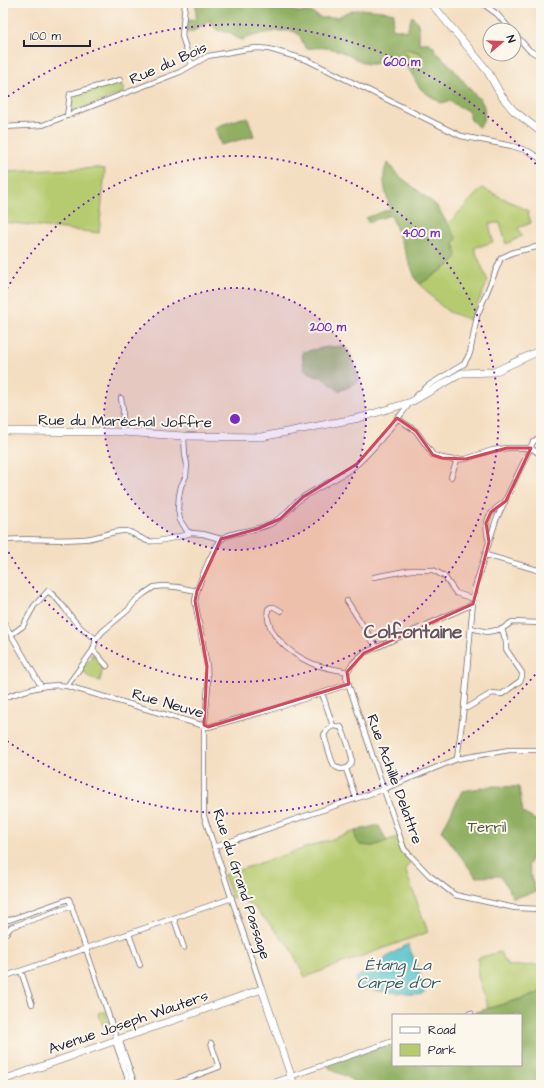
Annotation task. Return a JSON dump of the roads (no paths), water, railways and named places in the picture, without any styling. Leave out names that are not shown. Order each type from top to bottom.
[{"type":"street","points":[[185,3],[182,36],[190,61],[193,64]]},
{"type":"street","points":[[431,3],[488,72],[501,95],[513,110],[541,132]]},
{"type":"street","points":[[453,3],[476,3]]},
{"type":"street","points":[[482,3],[497,14],[504,22]]},
{"type":"street","points":[[522,42],[529,50],[541,57]]},
{"type":"street","name":"Rue du Bois","points":[[3,127],[43,125],[180,72],[208,56],[259,48],[269,49],[294,56],[319,66],[460,136],[512,146],[528,151],[541,159]]},
{"type":"street","points":[[67,116],[70,94],[120,80]]},
{"type":"street","points":[[67,686],[93,650],[96,639],[103,631],[128,610],[136,600],[154,587],[177,586],[197,591],[221,539],[237,532],[256,530],[280,519],[288,512],[295,502],[336,479],[357,464],[375,446],[417,395],[429,385],[464,364],[470,353],[476,316],[502,258],[514,252],[541,246]]},
{"type":"street","name":"Rue du Maréchal Joffre","points":[[3,431],[122,432],[184,436],[261,437],[359,418],[411,402],[462,373],[494,372],[541,350]]},
{"type":"street","points":[[121,398],[123,410],[122,432]]},
{"type":"street","points":[[397,418],[416,431],[434,455],[442,458],[457,460],[466,459],[493,450],[507,448],[531,448],[541,455]]},
{"type":"street","points":[[184,436],[187,464],[186,476],[181,486],[178,509],[180,520],[187,531],[191,533]]},
{"type":"street","points":[[457,759],[464,706],[474,590],[496,520],[534,442],[541,436]]},
{"type":"street","points":[[451,477],[457,460]]},
{"type":"street","points":[[490,542],[486,532],[486,523],[491,512],[506,501]]},
{"type":"street","points":[[3,540],[82,540],[127,531],[150,541],[191,533],[203,534],[221,539]]},
{"type":"street","points":[[486,555],[541,571]]},
{"type":"street","points":[[374,577],[411,570],[433,570],[444,576],[456,593],[473,601]]},
{"type":"street","points":[[12,634],[23,626],[34,606],[48,591],[64,604],[80,627],[96,639]]},
{"type":"street","name":"Rue du Grand Passage","points":[[197,591],[195,601],[207,666],[208,686],[204,725],[204,816],[294,1085]]},
{"type":"street","points":[[347,601],[376,647]]},
{"type":"street","points":[[281,611],[271,607],[268,609],[267,615],[270,628],[284,646],[312,663],[347,672],[354,662],[364,653],[473,601]]},
{"type":"street","points":[[3,621],[12,634],[41,686]]},
{"type":"street","points":[[471,628],[487,632],[502,629],[512,622],[541,623]]},
{"type":"street","points":[[464,706],[467,708],[492,694],[502,694],[520,681],[522,677],[522,673],[506,649],[506,642],[502,629]]},
{"type":"street","points":[[93,650],[107,666]]},
{"type":"street","name":"Rue Achille Delattre","points":[[347,672],[346,677],[348,684],[404,849],[429,875],[455,895],[515,908],[541,909]]},
{"type":"street","name":"Rue Neuve","points":[[3,698],[41,686],[67,686],[208,727],[270,710],[348,684]]},
{"type":"street","points":[[322,693],[333,726]]},
{"type":"street","points":[[333,726],[341,727],[352,759],[350,766],[346,769],[340,769],[334,765],[324,735],[328,729],[333,726]]},
{"type":"street","points":[[214,847],[384,789],[457,759],[509,750],[541,750]]},
{"type":"street","points":[[346,769],[356,798]]},
{"type":"street","points":[[3,977],[232,898]]},
{"type":"street","points":[[3,919],[9,920],[69,899],[117,1040],[130,1085]]},
{"type":"street","points":[[3,934],[6,933],[11,927],[72,906]]},
{"type":"street","points":[[174,919],[184,948]]},
{"type":"street","points":[[129,934],[140,965]]},
{"type":"street","points":[[21,971],[32,1004]]},
{"type":"street","name":"Avenue Joseph Wauters","points":[[3,1080],[262,989]]},
{"type":"street","points":[[117,1040],[135,1085]]},
{"type":"street","points":[[266,1085],[392,1041]]},
{"type":"street","points":[[171,1085],[219,1067],[212,1044]]},
{"type":"water","name":"Étang La Carpe d'Or","points":[[408,944],[425,987],[425,991],[422,994],[417,995],[363,989],[355,981],[356,978]]},
{"type":"district","name":"Colfontaine","points":[[413,631]]},
{"type":"park label","name":"Terril","points":[[487,827]]}]
